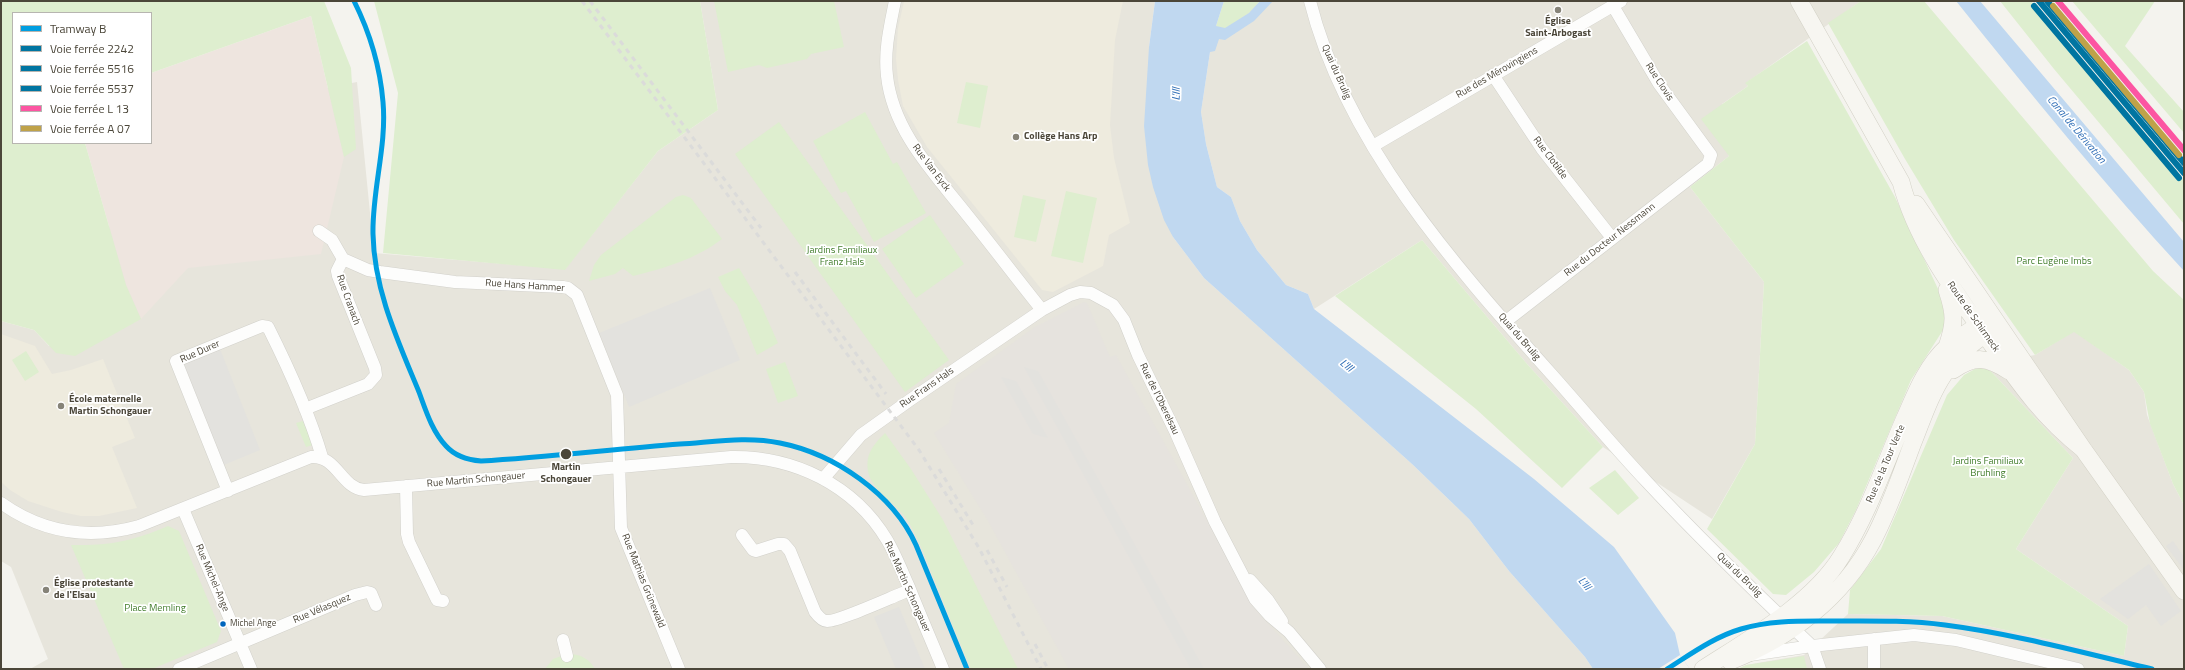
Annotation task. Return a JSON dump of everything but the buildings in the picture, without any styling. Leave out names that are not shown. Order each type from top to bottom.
[{"type":"main road","name":"Route de Schirmeck","points":[[1799,1],[1901,182],[1908,208],[1936,261],[1954,313],[1954,321],[1947,347]]},
{"type":"main road","points":[[1901,182],[1989,326],[2053,405],[2184,591]]},
{"type":"main road","name":"Route de Schirmeck","points":[[1936,261],[1989,326],[2011,372],[2046,416],[2083,449]]},
{"type":"main road","name":"Rue de la Tour Verte","points":[[1787,622],[1807,596],[1827,576],[1841,558],[1864,517],[1923,380],[1947,347],[1989,326]]},
{"type":"main road","name":"Rue de la Tour Verte","points":[[1787,622],[1824,603],[1848,578],[1864,555],[1881,522],[1930,399],[1941,378],[1951,363],[1989,326]]},
{"type":"main road","name":"Route de Schirmeck","points":[[1941,378],[1974,359],[1997,363],[2011,372]]},
{"type":"main road","points":[[1708,669],[1739,658],[1770,644],[1787,622]]},
{"type":"main road","points":[[1703,669],[1764,630],[1787,622]]},
{"type":"street","name":"Rue Van Eyck","points":[[895,1],[887,39],[886,62],[890,92],[899,121],[919,154],[1042,310]]},
{"type":"street","name":"Quai du Brulig","points":[[1310,1],[1321,38],[1342,86],[1373,146],[1425,225],[1505,322],[1647,483],[1707,545],[1812,646]]},
{"type":"street","name":"Rue des Mérovingiens","points":[[1373,146],[1617,3]]},
{"type":"street","name":"Rue Clovis","points":[[1617,3],[1659,84],[1711,155]]},
{"type":"street","name":"Rue Clotilde","points":[[1493,75],[1542,150],[1612,238]]},
{"type":"street","name":"Rue du Docteur Nessmann","points":[[1505,322],[1708,164],[1711,155]]},
{"type":"street","name":"Rue Cranach","points":[[305,409],[368,384],[376,375],[375,368],[338,276],[338,271],[343,259],[332,240],[319,231]]},
{"type":"street","name":"Rue Hans Hammer","points":[[343,259],[368,270],[395,274],[455,282],[563,287],[573,292],[580,302],[617,395],[618,466]]},
{"type":"street","name":"Rue de l'Oberelsau","points":[[1042,310],[1070,295],[1086,292],[1105,299],[1119,312],[1175,431],[1214,522],[1238,566],[1268,600],[1289,632],[1320,669]]},
{"type":"street","name":"Rue Frans Hals","points":[[823,479],[861,434],[1042,310]]},
{"type":"street","name":"Rue Durer","points":[[228,491],[176,361],[265,325],[268,327],[281,354],[305,409],[322,457]]},
{"type":"street","points":[[1,503],[31,522],[62,531],[79,533],[129,529],[183,509],[311,457],[322,457]]},
{"type":"street","name":"Rue Martin Schongauer","points":[[322,457],[330,462],[354,487],[359,490],[618,466],[748,457],[785,463],[823,479],[841,490],[862,508],[880,529],[893,552],[943,669]]},
{"type":"street","name":"Rue Mathias Grünewald","points":[[618,466],[621,528],[679,669]]},
{"type":"street","points":[[406,486],[406,534],[431,590],[438,600],[443,601]]},
{"type":"street","name":"Rue Michel-Ange","points":[[183,509],[251,669]]},
{"type":"street","points":[[742,536],[753,550],[756,551],[778,544],[784,544],[790,551],[815,612],[823,620],[828,621],[840,618],[910,590]]},
{"type":"street","name":"Rue Vélasquez","points":[[240,643],[362,592],[371,593],[376,605]]},
{"type":"street","points":[[1739,658],[1812,646],[1914,635],[1956,640],[2078,669]]},
{"type":"street","points":[[1874,639],[1874,669]]},
{"type":"street","points":[[563,640],[568,656]]},
{"type":"street","points":[[179,669],[240,643]]},
{"type":"street","points":[[1812,646],[1820,669]]},
{"type":"shaded area","points":[[700,1],[1155,1],[1149,47],[1173,237],[1204,278],[1412,464],[1469,519],[1509,571],[1585,657],[1593,669],[30,669],[48,659],[11,567],[1,561],[1,321],[34,330],[49,346],[150,144],[152,144],[152,122],[357,82],[374,253],[565,269],[658,151],[718,110]]},
{"type":"shaded area","name":"Collège Hans Arp","points":[[904,1],[1123,1],[1115,40],[1110,125],[1114,158],[1130,223],[1109,235],[1103,266],[1053,292],[1042,290],[927,147],[903,106],[898,80],[896,59],[898,28]]},
{"type":"shaded area","points":[[1262,1],[1861,1],[1746,83],[1748,86],[1722,104],[1729,156],[1690,187],[1764,282],[1755,444],[1712,519],[1603,447],[1528,365],[1422,240],[1314,309],[1308,294],[1286,285],[1257,250],[1240,221],[1231,197],[1217,187],[1206,144],[1201,112],[1210,52],[1216,26]]},
{"type":"shaded area","points":[[311,16],[344,157],[321,254],[188,268],[141,319],[126,285],[85,144],[152,144],[152,73]]},
{"type":"shaded area","points":[[710,288],[740,360],[629,407],[599,333]]},
{"type":"shaded area","points":[[1084,302],[1087,303],[1110,357],[1116,355],[1256,610],[1309,669],[1069,669],[988,521],[934,433],[949,423],[956,384],[1035,327]]},
{"type":"shaded area","points":[[2074,331],[2129,370],[2144,392],[2147,415],[2173,484],[2184,505],[2184,669],[1738,669],[1746,665],[1804,655],[1848,614],[1942,616],[2124,656],[2128,626],[2016,549],[2073,458],[1984,364],[2035,355]]},
{"type":"shaded area","name":"École maternelle Martin Schongauer","points":[[1,334],[35,346],[52,374],[71,370],[103,359],[135,438],[112,447],[137,508],[99,516],[81,516],[62,512],[28,501],[10,490],[1,482]]},
{"type":"shaded area","points":[[218,344],[260,450],[219,467],[176,361]]},
{"type":"shaded area","points":[[1024,367],[1038,371],[1204,669],[1191,669]]},
{"type":"shaded area","points":[[1001,377],[1016,381],[1048,438],[1033,434]]},
{"type":"shaded area","points":[[2173,541],[2184,557],[2184,570],[2166,546]]},
{"type":"shaded area","points":[[2149,564],[2181,611],[2161,626],[2146,605],[2128,619],[2100,599]]},
{"type":"shaded area","points":[[899,607],[925,669],[896,669],[874,617]]},
{"type":"green space","points":[[1,1],[324,1],[351,68],[356,149],[344,157],[311,16],[152,73],[152,12],[12,12],[12,144],[85,144],[126,285],[141,319],[75,356],[56,353],[34,330],[1,321]]},
{"type":"green space","points":[[374,1],[700,1],[718,110],[658,151],[565,270],[383,253],[398,93]]},
{"type":"green space","points":[[714,1],[834,1],[844,47],[811,54],[807,59],[767,68],[759,65],[728,72]]},
{"type":"green space","points":[[1224,1],[1260,1],[1249,13],[1225,29],[1216,26]]},
{"type":"green space","name":"Parc Eugène Imbs","points":[[1861,1],[1924,1],[2153,271],[2184,300],[2184,505],[2173,484],[2150,424],[2144,392],[2129,370],[2074,332],[2035,355],[1954,240],[1905,159],[1828,23]]},
{"type":"green space","points":[[2000,1],[2031,1],[2184,181],[2184,224],[2054,69]]},
{"type":"green space","points":[[2072,1],[2155,1],[2125,46],[2184,112],[2184,133]]},
{"type":"green space","points":[[1807,41],[1895,197],[1946,306],[1945,327],[1911,380],[1856,510],[1839,543],[1814,572],[1786,595],[1773,594],[1707,529],[1755,444],[1764,282],[1690,187],[1729,156],[1701,119],[1748,86],[1745,83]]},
{"type":"green space","points":[[966,82],[988,86],[980,128],[957,123]]},
{"type":"green space","points":[[865,112],[893,164],[897,162],[926,213],[874,242],[846,191],[841,193],[813,141]]},
{"type":"green space","name":"Jardins Familiaux Franz Hals","points":[[779,122],[949,360],[905,392],[735,154]]},
{"type":"green space","points":[[1066,191],[1097,198],[1083,263],[1051,256]]},
{"type":"green space","points":[[683,195],[691,198],[722,239],[702,252],[657,270],[633,276],[623,268],[615,274],[589,281],[594,265],[601,255],[676,197]]},
{"type":"green space","points":[[1023,195],[1046,200],[1036,242],[1014,237]]},
{"type":"green space","points":[[930,215],[964,264],[916,298],[882,249]]},
{"type":"green space","points":[[1422,240],[1528,365],[1603,447],[1562,488],[1476,409],[1335,296]]},
{"type":"green space","points":[[739,268],[761,305],[778,343],[757,355],[737,305],[725,291],[718,277]]},
{"type":"green space","points":[[26,351],[39,372],[25,381],[12,360]]},
{"type":"green space","points":[[785,362],[798,396],[778,403],[766,369]]},
{"type":"green space","name":"Jardins Familiaux Bruhling","points":[[1984,364],[2073,458],[2016,549],[2128,626],[2124,656],[1942,616],[1848,614],[1850,590],[1881,549],[1947,395],[1964,375]]},
{"type":"green space","points":[[303,421],[313,445],[306,447],[296,423]]},
{"type":"green space","points":[[885,433],[911,469],[943,520],[1018,669],[971,669],[925,556],[914,533],[902,513],[871,481],[868,468],[868,457],[876,442]]},
{"type":"green space","points":[[1615,470],[1639,498],[1618,515],[1589,488]]},
{"type":"green space","name":"Place Memling","points":[[168,526],[179,531],[221,631],[217,642],[152,669],[124,669],[71,545],[97,545],[121,542]]},
{"type":"green space","points":[[567,654],[584,657],[593,665],[595,669],[545,669],[553,659]]},
{"type":"green space","points":[[1804,656],[1807,669],[1738,669],[1746,665]]},
{"type":"water","name":"L'Ill","points":[[1155,1],[1224,1],[1216,26],[1225,28],[1249,13],[1260,1],[1273,1],[1254,21],[1225,40],[1219,39],[1215,51],[1210,52],[1201,112],[1206,144],[1217,187],[1231,197],[1240,221],[1257,250],[1286,285],[1308,294],[1314,309],[1534,479],[1614,547],[1675,633],[1680,655],[1690,669],[1593,669],[1585,657],[1509,571],[1469,519],[1412,464],[1204,278],[1173,237],[1164,220],[1153,187],[1148,165],[1144,126],[1149,47]]},
{"type":"water","name":"Canal de Dérivation","points":[[1956,1],[1980,1],[2184,242],[2184,271],[2096,172]]},
{"type":"pier","points":[[1680,655],[1690,669],[1658,669]]},
{"type":"railway","points":[[582,1],[919,450],[979,548],[1041,669]]},
{"type":"railway","points":[[590,1],[761,228]]},
{"type":"railway","points":[[795,272],[886,394]]},
{"type":"railway","points":[[939,469],[973,525]]},
{"type":"railway","points":[[987,550],[1007,587]]},
{"type":"railway","points":[[1035,644],[1048,669]]},
{"type":"tram line","name":"B","points":[[354,1],[365,25],[373,50],[382,89],[384,118],[383,135],[373,218],[374,255],[382,295],[395,334],[427,413],[437,434],[446,446],[462,457],[481,461],[717,441],[755,440],[780,443],[801,448],[821,456],[860,479],[893,509],[906,526],[916,545],[967,669]]},
{"type":"tram line","name":"B","points":[[1667,669],[1712,641],[1731,632],[1763,624],[1808,621],[1888,621],[1945,625],[1997,633],[2049,644],[2152,669]]},
{"type":"rail line","name":"2242","points":[[2039,1],[2184,173]]},
{"type":"rail line","name":"5537","points":[[2047,1],[2184,163]]},
{"type":"rail line","name":"5516","points":[[2034,6],[2179,178]]},
{"type":"transit line","points":[[2058,1],[2184,150]]},
{"type":"transit line","points":[[2053,6],[2179,155]]},
{"type":"place","name":"Église Saint-Arbogast","points":[[1558,10]]},
{"type":"place","name":"Collège Hans Arp","points":[[1016,137]]},
{"type":"place","name":"École maternelle Martin Schongauer","points":[[61,406]]},
{"type":"place","name":"Martin Schongauer","points":[[566,454]]},
{"type":"place","name":"Église protestante de l'Elsau","points":[[46,590]]},
{"type":"place","name":"Michel Ange","points":[[223,624]]}]
